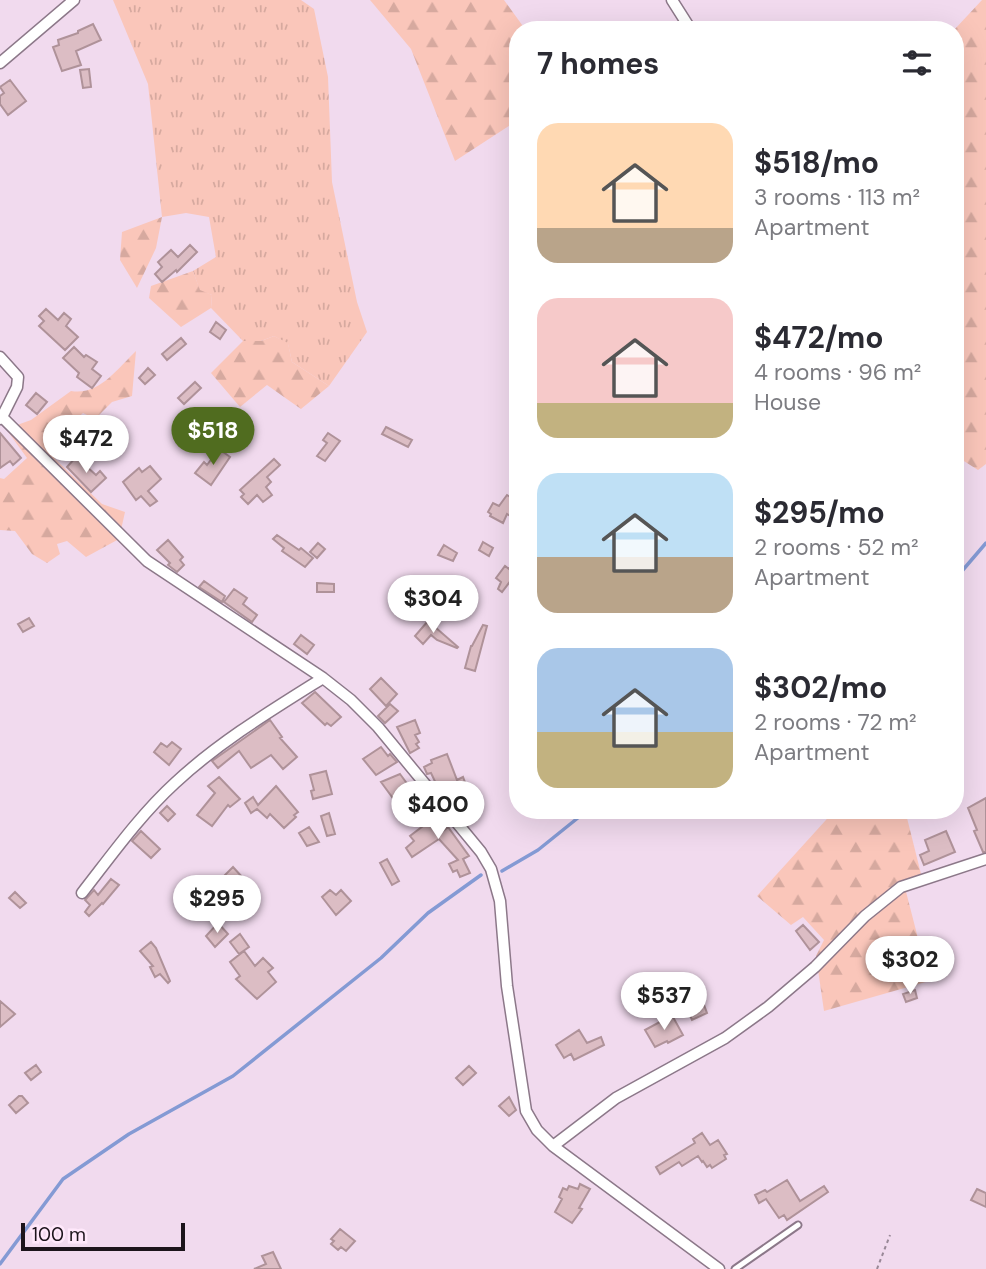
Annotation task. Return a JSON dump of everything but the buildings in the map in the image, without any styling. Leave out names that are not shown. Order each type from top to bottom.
[{"type":"street","points":[[0,64],[74,0]]},
{"type":"street","points":[[672,0],[685,21]]},
{"type":"street","points":[[0,357],[18,377],[17,387],[1,418],[147,561],[323,678],[378,727],[458,822],[491,869],[500,901],[507,986],[526,1111],[537,1130],[554,1146],[719,1269]]},
{"type":"street","points":[[82,893],[174,784],[209,754],[323,678]]},
{"type":"street","points":[[554,1146],[616,1098],[725,1038],[768,1007],[815,967],[864,916],[901,887],[986,859]]},
{"type":"lane","points":[[735,1269],[798,1225]]},
{"type":"path","points":[[877,1269],[890,1236]]},
{"type":"green space","points":[[113,0],[301,0],[314,9],[328,77],[332,182],[357,302],[367,332],[329,386],[292,362],[288,344],[274,336],[261,341],[243,341],[211,308],[212,295],[200,291],[193,271],[216,257],[209,217],[186,213],[162,217],[148,84]]},
{"type":"green space","points":[[370,0],[504,0],[519,21],[509,21],[509,126],[455,161],[411,49]]},
{"type":"green space","points":[[982,0],[986,0],[986,464],[978,470],[964,461],[962,21]]},
{"type":"green space","points":[[162,217],[156,248],[137,288],[120,260],[122,232]]},
{"type":"green space","points":[[193,271],[200,290],[212,295],[211,308],[181,327],[149,298],[151,286]]},
{"type":"green space","points":[[274,336],[288,343],[292,362],[329,386],[301,409],[267,385],[240,407],[211,373],[243,341],[261,341]]},
{"type":"green space","points":[[136,351],[132,396],[112,402],[95,419],[83,413],[59,440],[63,449],[54,458],[102,504],[125,512],[119,539],[86,557],[67,541],[57,544],[60,554],[47,563],[32,554],[15,531],[0,530],[0,478],[4,479],[27,458],[6,429],[31,420],[71,391],[99,385]]},
{"type":"green space","points":[[827,819],[907,819],[921,874],[903,880],[929,981],[824,1011],[816,956],[824,940],[803,917],[791,925],[757,896]]},
{"type":"waterway","points":[[964,569],[986,543]]},
{"type":"waterway","points":[[502,871],[538,850],[577,819]]},
{"type":"waterway","points":[[0,1264],[63,1179],[129,1134],[233,1076],[381,958],[428,913],[481,875]]}]
